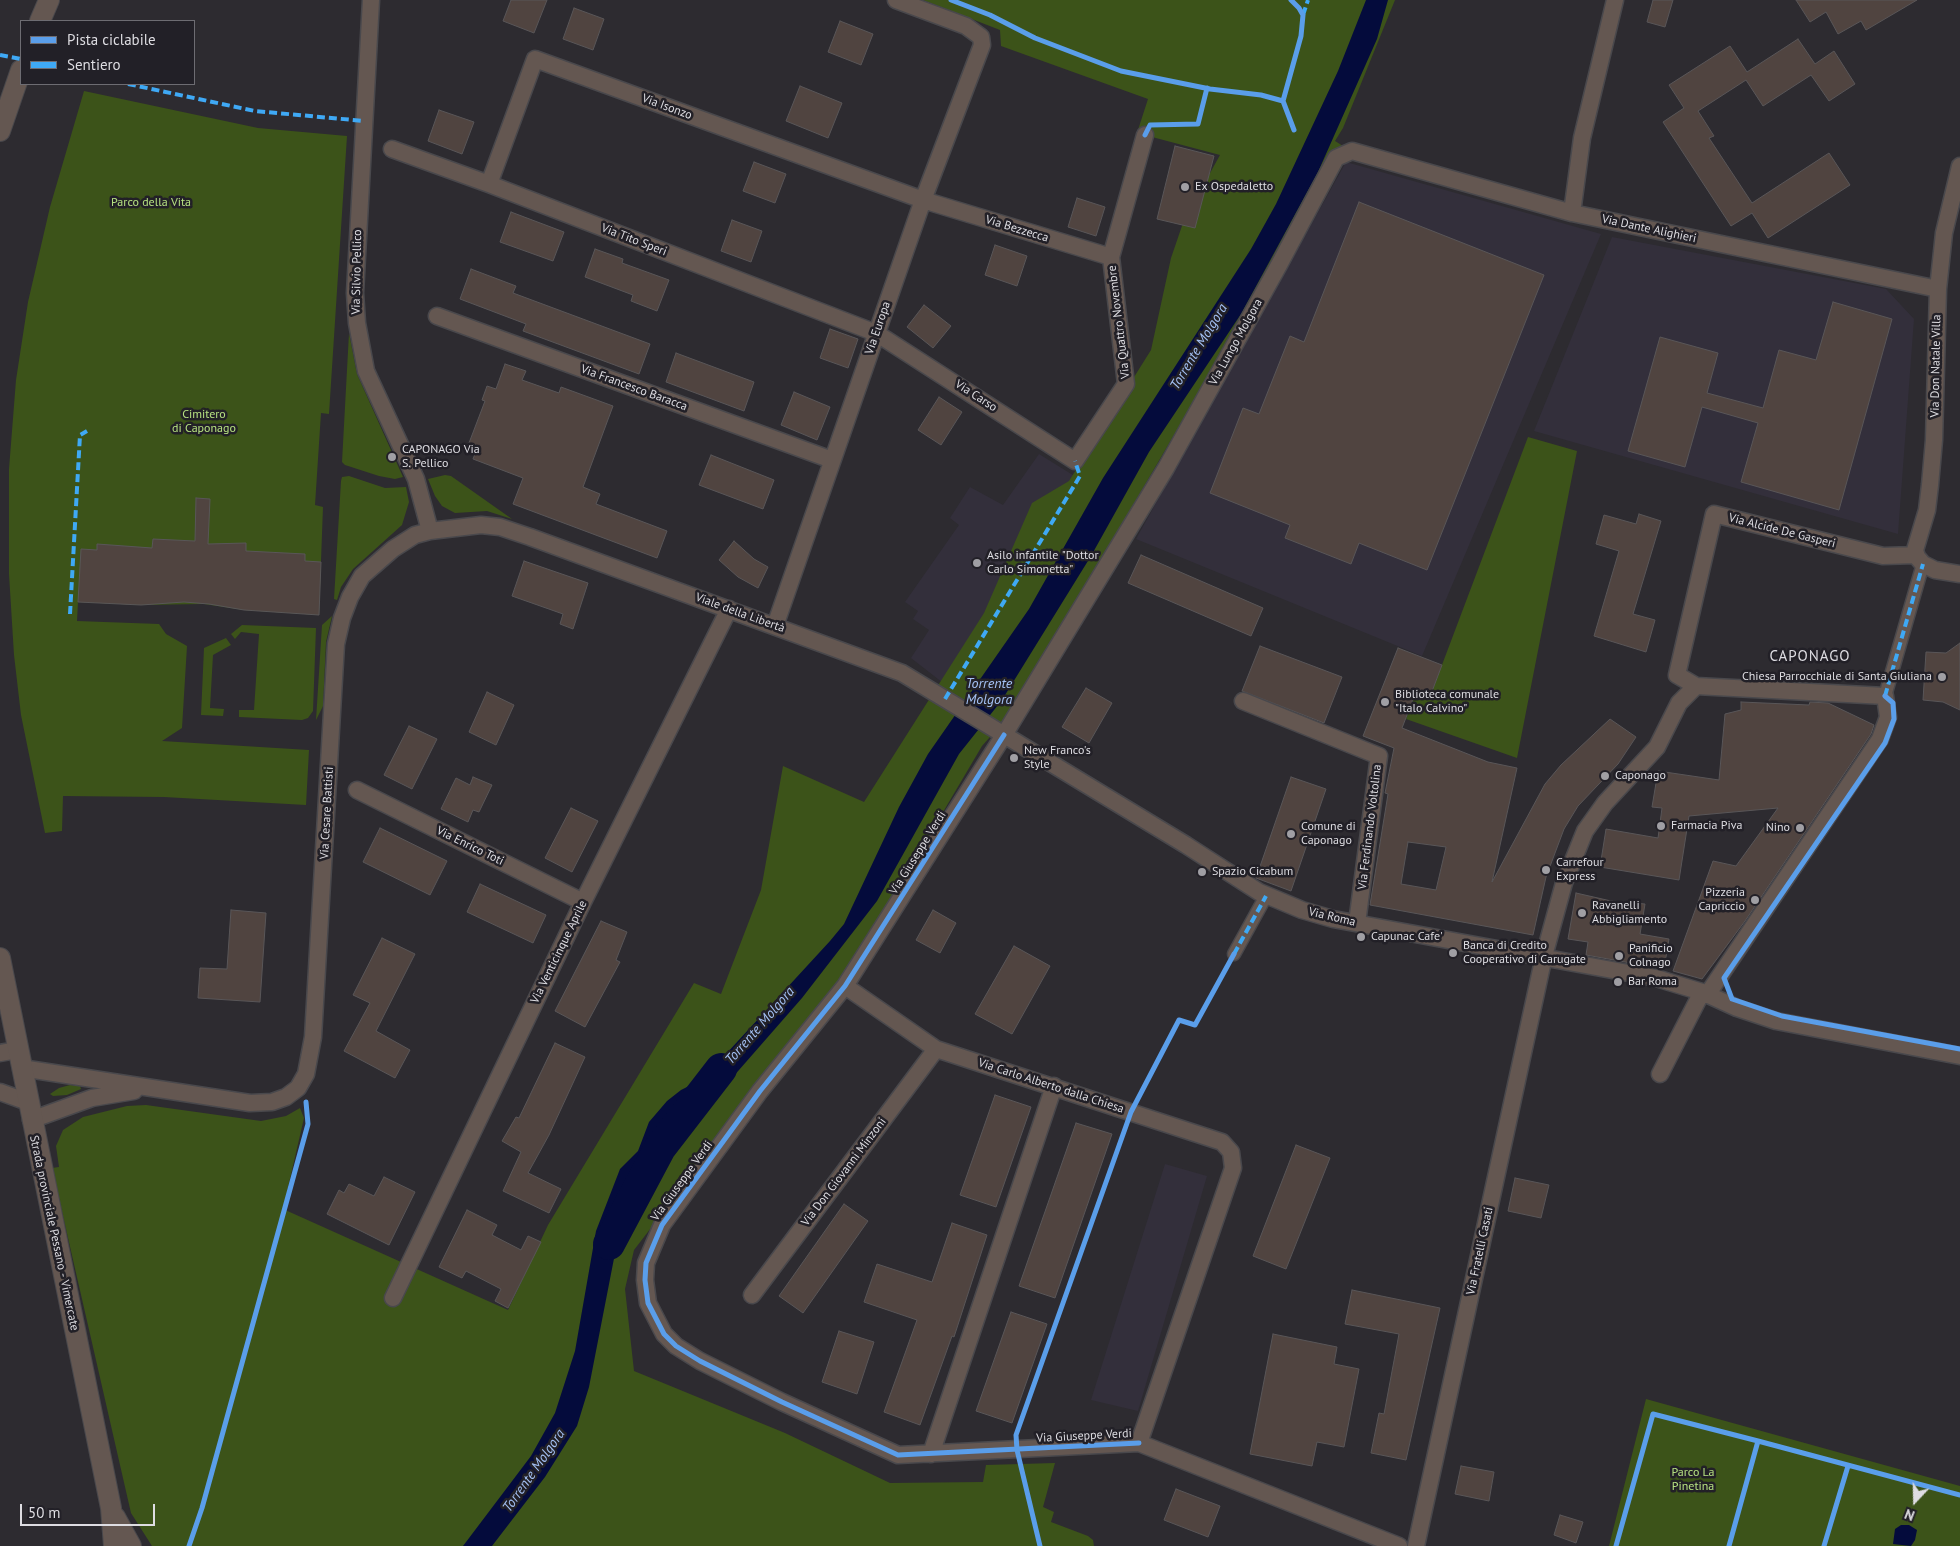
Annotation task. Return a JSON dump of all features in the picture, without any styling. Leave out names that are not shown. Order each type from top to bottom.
[{"type":"street","points":[[40,20],[49,0]]},
{"type":"street","name":"Via Silvio Pellico","points":[[371,0],[356,284],[357,323],[366,371],[416,479],[430,531]]},
{"type":"street","name":"Via Europa","points":[[775,626],[923,200],[983,41],[978,33],[966,26],[896,0]]},
{"type":"street","points":[[1572,212],[1582,138],[1615,0]]},
{"type":"street","name":"Via Isonzo","points":[[489,184],[535,59],[923,200]]},
{"type":"street","points":[[0,132],[20,73]]},
{"type":"street","points":[[1111,257],[1145,135]]},
{"type":"street","name":"Via Tito Speri","points":[[392,149],[489,184],[876,333]]},
{"type":"street","name":"Via Lungo Molgora","points":[[1004,735],[1166,468],[1336,158],[1352,151],[1572,212]]},
{"type":"street","name":"Via Don Natale Villa","points":[[1919,559],[1916,545],[1928,504],[1934,449],[1938,289],[1944,233],[1960,166]]},
{"type":"street","name":"Via Bezzecca","points":[[923,200],[1111,257]]},
{"type":"street","name":"Via Dante Alighieri","points":[[1572,212],[1938,289]]},
{"type":"street","name":"Via Quattro Novembre","points":[[1076,461],[1126,384],[1111,257]]},
{"type":"street","name":"Via Francesco Baracca","points":[[437,316],[832,460]]},
{"type":"street","name":"Via Carso","points":[[876,333],[1076,461]]},
{"type":"street","name":"Via Alcide De Gasperi","points":[[1696,686],[1677,675],[1714,514],[1883,556],[1919,559]]},
{"type":"street","name":"Via Cesare Battisti","points":[[13,1057],[154,1090],[258,1103],[272,1102],[286,1097],[294,1091],[304,1080],[313,1037],[336,644],[342,618],[350,597],[362,576],[382,557],[415,536],[430,531],[482,525],[500,527],[530,537]]},
{"type":"street","name":"Viale della Libertà","points":[[530,537],[730,608],[902,673],[989,727]]},
{"type":"street","points":[[1660,1074],[1704,993],[1880,739],[1888,717],[1885,696],[1919,559],[1935,570],[1960,574]]},
{"type":"street","name":"Via Venticinque Aprile","points":[[393,1298],[583,902],[730,608]]},
{"type":"street","points":[[1544,956],[1564,883],[1585,831],[1605,803],[1657,747],[1680,703],[1696,686],[1885,696]]},
{"type":"street","name":"Via Ferdinando Voltolina","points":[[1243,701],[1379,756],[1357,923]]},
{"type":"street","name":"Via Roma","points":[[989,727],[1266,896],[1302,910],[1357,923],[1656,978],[1704,993],[1737,1008],[1776,1021],[1960,1056]]},
{"type":"street","name":"Via Giuseppe Verdi","points":[[1004,735],[846,986],[760,1091],[662,1225],[646,1262],[645,1280],[648,1302],[664,1334],[676,1346],[700,1361],[782,1402],[898,1455],[1139,1443],[1398,1546]]},
{"type":"street","name":"Via Enrico Toti","points":[[357,790],[583,902]]},
{"type":"street","points":[[1234,954],[1266,896]]},
{"type":"street","name":"Via Fratelli Casati","points":[[1416,1546],[1544,956]]},
{"type":"street","name":"Strada provinciale Pessano - Vimercate","points":[[0,958],[13,1057],[29,1111],[111,1508],[114,1546]]},
{"type":"street","name":"Via Carlo Alberto dalla Chiesa","points":[[846,986],[936,1049],[1222,1142],[1231,1152],[1233,1168],[1139,1443]]},
{"type":"street","name":"Via Don Giovanni Minzoni","points":[[752,1295],[936,1049]]},
{"type":"street","points":[[931,1454],[1054,1086]]},
{"type":"street","name":"Via Cesare Battisti","points":[[29,1111],[92,1098],[154,1090]]},
{"type":"street","points":[[0,1092],[29,1111]]},
{"type":"street","name":"Strada provinciale Pessano - Vimercate","points":[[111,1508],[131,1546]]},
{"type":"shaded area","points":[[1346,162],[1601,234],[1422,656],[1136,539]]},
{"type":"shaded area","points":[[1612,237],[1886,289],[1914,319],[1898,534],[1534,431]]},
{"type":"shaded area","name":"Asilo infantile \"Dottor Carlo Simonetta\"","points":[[1039,454],[1076,477],[947,686],[911,658],[929,630],[913,619],[918,611],[905,602],[959,525],[950,518],[970,487],[1003,505]]},
{"type":"shaded area","points":[[1165,1164],[1207,1176],[1138,1411],[1091,1400]]},
{"type":"green space","points":[[923,0],[1395,0],[1343,128],[1335,141],[1343,146],[1012,712],[982,746],[851,968],[634,1250],[625,1289],[634,1371],[785,1433],[890,1483],[983,1482],[986,1465],[1055,1463],[1043,1507],[1054,1512],[1051,1522],[1088,1536],[1093,1540],[1094,1546],[152,1546],[131,1513],[52,1168],[59,1167],[56,1146],[63,1130],[83,1117],[127,1106],[146,1105],[261,1121],[286,1116],[300,1108],[304,1118],[283,1209],[508,1310],[548,1225],[694,983],[721,994],[761,890],[783,766],[864,802],[984,613],[1032,503],[1069,481],[1151,350],[1171,258],[1184,220],[1220,155],[1137,133],[1148,99],[1001,46],[1000,30]]},
{"type":"green space","points":[[84,91],[258,128],[347,136],[329,414],[321,413],[315,505],[323,507],[319,615],[244,610],[204,604],[141,605],[78,602],[77,621],[159,624],[166,634],[187,646],[182,728],[162,741],[309,750],[306,805],[164,797],[63,796],[62,831],[45,833],[21,715],[14,655],[9,574],[9,469],[16,380],[28,302],[50,207]]},
{"type":"green space","points":[[349,333],[357,374],[403,477],[395,479],[379,476],[345,465],[342,462]]},
{"type":"green space","points":[[1528,437],[1577,451],[1517,758],[1406,719],[1417,689],[1431,694]]},
{"type":"green space","points":[[445,475],[451,476],[512,519],[487,511],[455,513],[442,506],[435,496],[428,479]]},
{"type":"green space","points":[[349,476],[385,488],[406,487],[409,502],[402,525],[353,569],[341,587],[337,600],[334,599],[341,481],[342,477]]},
{"type":"green space","points":[[332,616],[326,642],[323,706],[316,720],[322,625]]},
{"type":"green space","points":[[242,625],[316,628],[313,711],[308,718],[302,720],[239,717],[239,710],[254,710],[259,634],[241,632],[235,639],[231,634]]},
{"type":"green space","points":[[226,638],[231,645],[213,655],[210,708],[224,709],[223,716],[201,715],[204,648]]},
{"type":"green space","points":[[70,1085],[80,1086],[81,1089],[67,1095],[53,1096],[50,1094],[59,1088]]},
{"type":"green space","name":"Parco La Pinetina","points":[[1646,1399],[1960,1486],[1960,1546],[1609,1546]]},
{"type":"water","name":"Torrente Molgora","points":[[1366,0],[1388,0],[1377,39],[1318,172],[1241,314],[1149,452],[1091,556],[1002,700],[959,754],[877,901],[802,998],[725,1086],[696,1100],[675,1133],[640,1167],[617,1243],[589,1387],[577,1426],[545,1477],[492,1546],[463,1546],[531,1456],[555,1413],[575,1351],[596,1231],[620,1169],[638,1151],[649,1122],[667,1101],[681,1090],[703,1079],[844,924],[899,807],[928,754],[1029,609],[1103,478],[1251,249],[1276,204],[1338,71]]},
{"type":"water","points":[[1901,1525],[1909,1525],[1917,1530],[1915,1540],[1911,1546],[1893,1544],[1895,1529]]},
{"type":"building","points":[[511,0],[547,0],[534,33],[503,21]]},
{"type":"building","points":[[1653,0],[1673,0],[1665,27],[1647,22]]},
{"type":"building","points":[[1796,0],[1917,0],[1866,30],[1861,21],[1838,34],[1826,12],[1810,22]]},
{"type":"building","points":[[574,8],[604,19],[593,50],[563,39]]},
{"type":"building","points":[[840,21],[873,34],[861,65],[828,52]]},
{"type":"building","points":[[1798,39],[1815,64],[1834,51],[1855,84],[1829,101],[1811,75],[1763,106],[1746,80],[1698,111],[1714,136],[1709,138],[1752,203],[1829,153],[1850,185],[1768,238],[1752,213],[1731,226],[1663,122],[1684,108],[1669,85],[1730,46],[1747,72]]},
{"type":"building","points":[[800,86],[842,103],[828,138],[786,121]]},
{"type":"building","points":[[439,110],[474,122],[462,154],[428,141]]},
{"type":"building","name":"Ex Ospedaletto","points":[[1175,146],[1214,156],[1195,228],[1157,219]]},
{"type":"building","points":[[754,162],[786,174],[775,203],[743,191]]},
{"type":"building","points":[[1077,198],[1105,207],[1096,236],[1068,227]]},
{"type":"building","points":[[1359,202],[1544,275],[1427,570],[1359,543],[1351,564],[1285,538],[1290,525],[1210,493],[1243,408],[1259,414],[1290,336],[1304,342]]},
{"type":"building","points":[[511,212],[564,232],[553,261],[500,242]]},
{"type":"building","points":[[732,220],[762,231],[751,262],[721,251]]},
{"type":"building","points":[[995,245],[1027,256],[1017,286],[985,275]]},
{"type":"building","points":[[595,249],[623,259],[622,263],[669,280],[657,311],[631,301],[633,295],[585,277]]},
{"type":"building","points":[[471,269],[516,286],[513,293],[650,344],[639,374],[523,331],[526,324],[460,299]]},
{"type":"building","points":[[1833,302],[1892,319],[1839,510],[1741,482],[1758,423],[1702,407],[1685,467],[1628,451],[1660,337],[1718,353],[1707,393],[1763,408],[1779,350],[1816,360]]},
{"type":"building","points":[[924,305],[951,326],[933,348],[907,327]]},
{"type":"building","points":[[830,329],[858,339],[848,368],[820,358]]},
{"type":"building","points":[[676,353],[754,382],[744,411],[666,382]]},
{"type":"building","points":[[505,364],[526,371],[522,380],[559,393],[561,387],[613,406],[583,487],[600,494],[596,504],[667,531],[657,558],[513,504],[523,478],[473,459],[478,446],[469,443],[485,401],[482,400],[487,386],[496,389]]},
{"type":"building","points":[[794,392],[830,407],[817,440],[781,425]]},
{"type":"building","points":[[939,397],[962,412],[941,445],[918,430]]},
{"type":"building","points":[[711,455],[774,480],[763,509],[699,485]]},
{"type":"building","points":[[196,498],[210,499],[208,544],[246,543],[246,551],[305,554],[305,561],[321,562],[319,615],[244,610],[184,602],[141,605],[78,602],[81,549],[97,550],[97,544],[152,548],[153,539],[195,541]]},
{"type":"building","points":[[1639,514],[1661,521],[1633,614],[1655,620],[1646,652],[1594,636],[1619,551],[1596,544],[1604,515],[1636,524]]},
{"type":"building","points":[[734,541],[754,559],[768,567],[758,588],[738,577],[719,560]]},
{"type":"building","points":[[1141,555],[1263,608],[1251,636],[1128,583]]},
{"type":"building","points":[[524,561],[588,583],[573,629],[560,624],[563,614],[512,596]]},
{"type":"building","name":"Chiesa Parrocchiale di Santa Giuliana","points":[[1960,643],[1960,710],[1943,702],[1923,700],[1926,652],[1946,653]]},
{"type":"building","points":[[1260,646],[1342,677],[1324,723],[1242,691]]},
{"type":"building","points":[[1398,648],[1442,665],[1431,694],[1417,689],[1402,728],[1488,762],[1517,768],[1492,882],[1545,784],[1561,765],[1610,719],[1636,737],[1618,764],[1578,806],[1564,829],[1546,877],[1533,935],[1370,905],[1388,794],[1385,793],[1394,748],[1363,736]],"holes":[[[1408,842],[1446,847],[1436,890],[1401,884]]]},
{"type":"building","points":[[1086,688],[1112,703],[1089,743],[1062,727]]},
{"type":"building","points":[[487,692],[514,705],[496,745],[469,732]]},
{"type":"building","points":[[1741,702],[1809,705],[1810,702],[1828,703],[1874,725],[1871,734],[1745,921],[1702,979],[1673,971],[1713,861],[1736,866],[1778,808],[1689,816],[1679,880],[1600,867],[1606,829],[1658,838],[1662,808],[1652,807],[1658,771],[1719,780],[1725,714],[1741,710]]},
{"type":"building","points":[[409,726],[437,739],[412,789],[384,775]]},
{"type":"building","points":[[473,777],[492,785],[479,812],[473,810],[468,822],[441,809],[456,778],[470,785]]},
{"type":"building","name":"Comune di Caponago","points":[[1291,777],[1326,789],[1291,891],[1256,878]]},
{"type":"building","points":[[571,808],[598,821],[572,872],[545,858]]},
{"type":"building","points":[[380,828],[447,861],[430,895],[363,862]]},
{"type":"building","points":[[480,884],[546,915],[533,943],[467,912]]},
{"type":"building","points":[[1576,893],[1611,901],[1645,904],[1640,934],[1669,939],[1664,969],[1586,955],[1588,942],[1568,939]]},
{"type":"building","points":[[231,910],[266,913],[260,1002],[198,998],[200,968],[227,969]]},
{"type":"building","points":[[933,910],[956,923],[940,953],[916,940]]},
{"type":"building","points":[[601,921],[627,932],[616,960],[620,962],[585,1027],[555,1011]]},
{"type":"building","points":[[382,938],[415,954],[376,1031],[410,1050],[395,1078],[344,1051],[370,1003],[353,995]]},
{"type":"building","points":[[1014,946],[1050,966],[1012,1034],[975,1014]]},
{"type":"building","points":[[555,1043],[585,1057],[549,1135],[528,1173],[561,1189],[549,1213],[503,1191],[521,1152],[502,1141],[516,1117],[519,1118]]},
{"type":"building","points":[[995,1095],[1031,1107],[996,1207],[960,1195]]},
{"type":"building","points":[[1076,1123],[1112,1134],[1055,1298],[1019,1286]]},
{"type":"building","points":[[1296,1145],[1330,1158],[1286,1269],[1253,1256]]},
{"type":"building","points":[[384,1177],[415,1192],[389,1245],[327,1214],[339,1190],[344,1193],[349,1184],[374,1196]]},
{"type":"building","points":[[1515,1178],[1549,1185],[1541,1218],[1508,1211]]},
{"type":"building","points":[[844,1204],[868,1221],[803,1313],[779,1296]]},
{"type":"building","points":[[467,1210],[497,1225],[492,1235],[521,1250],[528,1236],[541,1242],[508,1308],[495,1301],[501,1289],[466,1271],[462,1278],[439,1267]]},
{"type":"building","points":[[952,1223],[987,1235],[954,1337],[952,1336],[920,1425],[884,1412],[917,1320],[864,1302],[877,1264],[932,1282]]},
{"type":"building","points":[[1352,1290],[1440,1308],[1406,1460],[1371,1453],[1379,1413],[1384,1414],[1399,1334],[1345,1324]]},
{"type":"building","points":[[1011,1312],[1047,1324],[1012,1423],[976,1411]]},
{"type":"building","points":[[839,1331],[874,1342],[857,1394],[822,1382]]},
{"type":"building","points":[[1273,1334],[1337,1347],[1334,1364],[1359,1369],[1344,1447],[1317,1442],[1312,1466],[1250,1454]]},
{"type":"building","points":[[1461,1466],[1494,1472],[1489,1501],[1455,1494]]},
{"type":"building","points":[[1176,1489],[1220,1506],[1208,1537],[1164,1520]]},
{"type":"building","points":[[1560,1515],[1583,1522],[1576,1543],[1554,1535]]},
{"type":"waterway","name":"Torrente Molgora","points":[[609,1244],[660,1148],[721,1069]]},
{"type":"marked path","points":[[1303,15],[1308,0]]},
{"type":"marked path","points":[[0,55],[20,59]]},
{"type":"marked path","points":[[133,85],[255,111],[364,121]]},
{"type":"marked path","points":[[70,614],[80,435],[87,431]]},
{"type":"marked path","points":[[945,699],[1080,476],[1075,461]]},
{"type":"marked path","points":[[1885,696],[1923,564]]},
{"type":"marked path","points":[[1234,954],[1266,896]]},
{"type":"cycle path","points":[[951,0],[990,15],[1035,38],[1121,71],[1210,89],[1261,95],[1283,101]]},
{"type":"cycle path","points":[[1291,0],[1303,15],[1301,36],[1283,101],[1294,130]]},
{"type":"cycle path","points":[[1145,135],[1150,125],[1198,124],[1207,88]]},
{"type":"cycle path","points":[[1885,696],[1893,703],[1894,719],[1885,743],[1724,978],[1732,999],[1782,1016],[1960,1049]]},
{"type":"cycle path","points":[[1004,735],[845,986],[760,1091],[662,1225],[646,1263],[645,1280],[648,1303],[664,1334],[676,1346],[700,1361],[782,1402],[898,1455],[1139,1443]]},
{"type":"cycle path","points":[[1040,1546],[1017,1450],[1016,1435],[1131,1112],[1179,1020],[1195,1025],[1234,954]]},
{"type":"cycle path","points":[[189,1546],[202,1508],[308,1124],[306,1102]]},
{"type":"cycle path","points":[[1616,1546],[1653,1414],[1758,1441]]},
{"type":"cycle path","points":[[1729,1546],[1758,1441],[1960,1495]]},
{"type":"cycle path","points":[[1824,1546],[1848,1466]]},
{"type":"place","name":"Ex Ospedaletto","points":[[1185,187]]},
{"type":"place","name":"CAPONAGO Via S. Pellico","points":[[392,457]]},
{"type":"place","name":"Asilo infantile \"Dottor Carlo Simonetta\"","points":[[977,563]]},
{"type":"place","name":"Chiesa Parrocchiale di Santa Giuliana","points":[[1942,677]]},
{"type":"place","name":"Biblioteca comunale \"Italo Calvino\"","points":[[1385,702]]},
{"type":"place","name":"New Franco's Style","points":[[1014,758]]},
{"type":"place","name":"Caponago","points":[[1605,776]]},
{"type":"place","name":"Farmacia Piva","points":[[1661,826]]},
{"type":"place","name":"Nino","points":[[1800,828]]},
{"type":"place","name":"Comune di Caponago","points":[[1291,834]]},
{"type":"place","name":"Carrefour Express","points":[[1546,870]]},
{"type":"place","name":"Spazio Cicabum","points":[[1202,872]]},
{"type":"place","name":"Pizzeria Capriccio","points":[[1755,900]]},
{"type":"place","name":"Ravanelli Abbigliamento","points":[[1582,913]]},
{"type":"place","name":"Capunac Cafe'","points":[[1361,937]]},
{"type":"place","name":"Banca di Credito Cooperativo di Carugate","points":[[1453,953]]},
{"type":"place","name":"Panificio Colnago","points":[[1619,956]]},
{"type":"place","name":"Bar Roma","points":[[1618,982]]},
{"type":"district","name":"CAPONAGO","points":[[1810,657]]},
{"type":"park label","name":"Parco della Vita","points":[[151,203]]},
{"type":"park label","name":"Cimitero di Caponago","points":[[204,422]]}]
